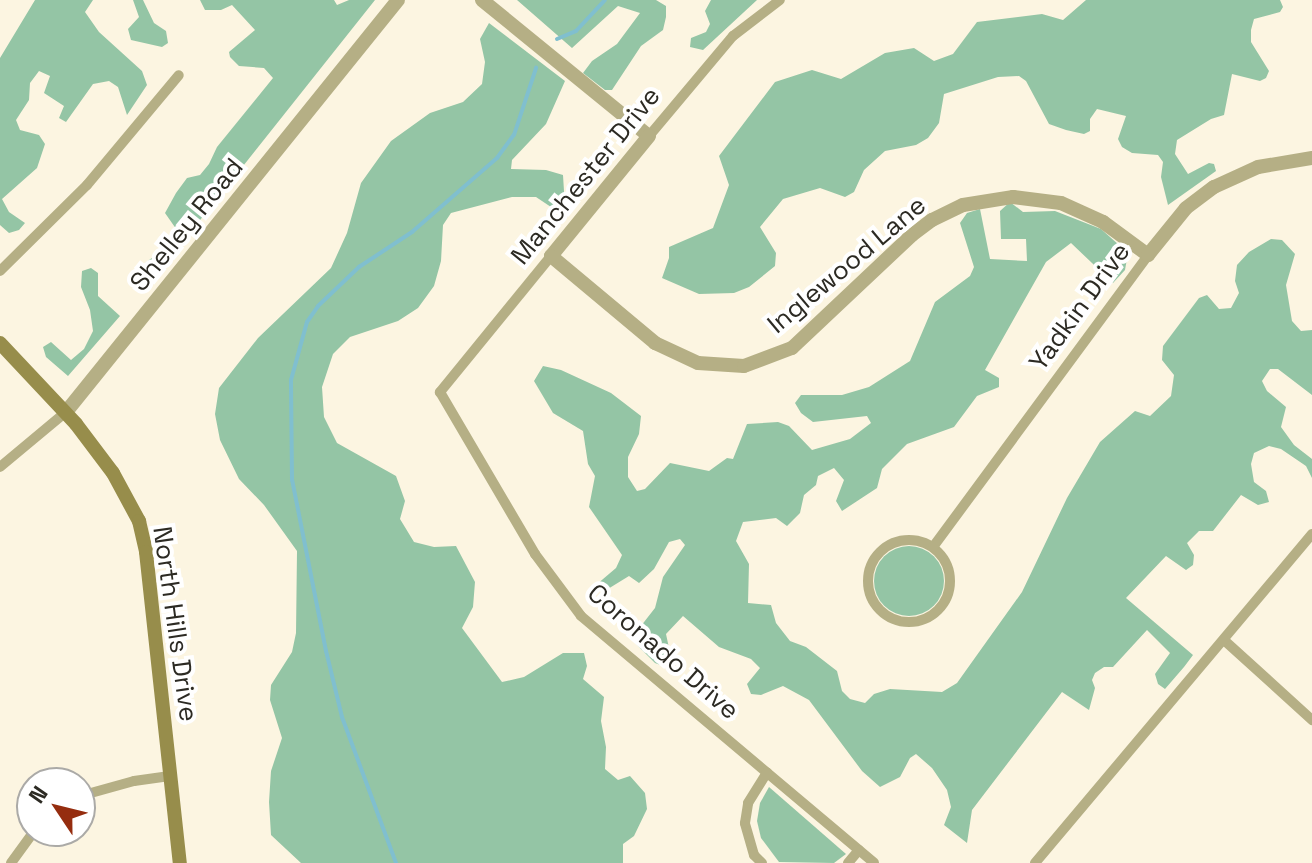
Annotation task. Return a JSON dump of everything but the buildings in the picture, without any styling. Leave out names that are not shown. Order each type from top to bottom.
[{"type":"main road","name":"North Hills Drive","points":[[0,343],[66,412],[113,473],[139,521],[146,552],[180,863]]},
{"type":"street","name":"Shelley Road","points":[[0,467],[66,412],[398,0]]},
{"type":"street","points":[[482,0],[649,136]]},
{"type":"street","name":"Manchester Drive","points":[[440,392],[733,36],[780,0]]},
{"type":"street","points":[[0,271],[87,185],[179,75]]},
{"type":"street","name":"Yadkin Drive","points":[[933,547],[1186,208],[1214,187],[1258,167],[1312,158]]},
{"type":"street","name":"Inglewood Lane","points":[[551,256],[662,348],[692,362],[731,367],[758,363],[792,348],[932,220],[979,200],[1013,197],[1061,203],[1103,222],[1148,255]]},
{"type":"street","name":"Coronado Drive","points":[[440,392],[535,554],[581,616],[874,863]]},
{"type":"street","points":[[1035,863],[1312,534]]},
{"type":"street","points":[[914,540],[933,547],[949,572],[950,587],[945,602],[933,615],[917,622],[891,619],[880,611],[867,584],[874,558],[899,541],[914,540]]},
{"type":"street","points":[[1225,641],[1312,720]]},
{"type":"street","points":[[762,863],[754,855],[745,823],[748,803],[767,772]]},
{"type":"street","points":[[96,792],[134,781],[170,776]]},
{"type":"street","points":[[848,863],[859,850]]},
{"type":"green space","points":[[35,0],[93,0],[85,12],[99,32],[142,71],[147,85],[127,115],[118,87],[109,81],[93,84],[66,122],[59,118],[64,106],[44,93],[50,76],[39,71],[30,83],[29,100],[16,120],[20,130],[39,135],[45,144],[37,168],[2,199],[9,212],[25,223],[19,230],[9,233],[0,225],[0,58]]},
{"type":"green space","points":[[133,0],[143,0],[154,23],[166,31],[168,43],[162,47],[131,40],[128,29],[139,17]]},
{"type":"green space","points":[[200,0],[334,0],[337,5],[349,0],[375,0],[153,276],[148,275],[145,263],[171,244],[179,233],[165,213],[176,193],[187,178],[200,175],[217,147],[273,78],[264,68],[239,66],[230,57],[229,52],[255,30],[232,5],[221,10],[205,10]]},
{"type":"green space","points":[[517,0],[656,0],[666,6],[666,17],[663,30],[641,46],[612,90],[605,90],[583,73],[592,61],[617,44],[640,13],[618,6],[572,48]]},
{"type":"green space","points":[[711,0],[757,0],[703,50],[690,47],[691,38],[706,32],[710,24],[705,11]]},
{"type":"green space","points":[[1086,0],[1280,0],[1283,7],[1280,12],[1254,19],[1251,30],[1251,42],[1269,71],[1266,78],[1260,81],[1232,74],[1224,115],[1211,119],[1177,140],[1175,154],[1188,174],[1209,163],[1214,164],[1216,171],[1168,205],[1161,177],[1163,162],[1158,155],[1132,153],[1122,147],[1118,139],[1126,116],[1097,109],[1090,119],[1090,131],[1084,134],[1066,130],[1049,124],[1026,81],[1019,76],[998,77],[944,94],[939,123],[928,138],[916,145],[885,151],[864,170],[854,192],[845,197],[820,188],[783,199],[760,227],[776,253],[775,266],[749,287],[734,293],[699,294],[662,278],[669,258],[669,247],[713,228],[729,185],[719,156],[775,82],[812,70],[841,79],[885,53],[914,48],[934,61],[953,54],[977,22],[1042,14],[1063,20]]},
{"type":"green space","points":[[489,23],[565,81],[546,124],[512,160],[511,169],[546,170],[563,175],[565,207],[551,207],[536,197],[512,197],[451,213],[443,225],[441,261],[434,286],[418,308],[398,321],[350,337],[333,354],[322,387],[324,417],[337,443],[396,476],[405,501],[400,519],[414,542],[434,547],[456,546],[475,582],[473,607],[462,628],[502,682],[524,677],[563,653],[584,653],[587,666],[583,679],[604,697],[601,721],[606,747],[605,769],[618,780],[630,776],[645,793],[647,809],[634,836],[623,844],[623,863],[301,863],[271,835],[269,802],[271,771],[282,738],[270,700],[271,685],[292,652],[296,633],[297,551],[264,505],[239,479],[220,440],[215,414],[219,388],[258,338],[331,268],[347,233],[361,183],[391,141],[430,113],[463,102],[482,84],[485,62],[480,39]]},
{"type":"green space","points":[[1010,202],[1023,212],[1055,211],[1101,229],[1128,253],[1125,270],[1113,283],[1071,243],[1046,262],[985,370],[999,378],[999,387],[977,396],[954,427],[907,444],[882,469],[877,488],[842,511],[836,501],[844,480],[834,468],[818,476],[816,485],[804,495],[800,513],[787,526],[776,518],[743,522],[736,541],[749,564],[748,603],[771,605],[776,623],[790,641],[806,647],[837,671],[842,691],[850,699],[865,703],[874,694],[890,689],[942,692],[957,683],[1022,592],[1067,498],[1100,442],[1135,411],[1150,416],[1171,396],[1174,375],[1162,360],[1163,346],[1199,298],[1207,295],[1219,309],[1231,308],[1239,293],[1235,281],[1237,265],[1249,252],[1271,239],[1282,240],[1295,254],[1286,285],[1292,321],[1301,331],[1312,330],[1312,395],[1278,369],[1270,369],[1262,381],[1267,391],[1286,407],[1281,427],[1294,445],[1312,459],[1312,478],[1306,466],[1281,449],[1269,446],[1254,453],[1251,464],[1254,482],[1266,491],[1269,502],[1258,505],[1241,495],[1213,531],[1199,531],[1187,543],[1194,555],[1193,565],[1186,570],[1166,556],[1126,598],[1193,655],[1165,689],[1158,684],[1155,674],[1170,653],[1147,630],[1113,667],[1104,667],[1095,673],[1092,680],[1095,688],[1089,710],[1062,692],[972,810],[967,843],[944,825],[951,807],[947,790],[932,768],[916,754],[910,758],[900,777],[880,787],[862,771],[809,700],[783,686],[761,695],[751,694],[747,684],[760,668],[751,659],[719,647],[683,616],[666,634],[672,662],[663,666],[655,663],[634,642],[637,631],[655,608],[663,577],[685,545],[680,539],[669,542],[654,569],[639,583],[629,576],[603,592],[596,585],[616,568],[622,555],[589,507],[595,476],[588,464],[583,431],[553,413],[534,381],[543,366],[561,370],[611,393],[641,416],[639,434],[628,457],[628,477],[637,491],[645,489],[670,463],[709,471],[727,458],[733,459],[747,424],[778,422],[789,426],[812,450],[850,439],[871,423],[867,416],[813,422],[801,413],[795,403],[801,395],[842,395],[869,387],[910,361],[935,302],[970,276],[974,267],[960,223],[967,213],[980,209],[990,259],[1027,261],[1026,239],[1001,239],[1000,211]]},
{"type":"green space","points":[[91,268],[98,273],[98,296],[120,316],[68,376],[46,357],[43,347],[51,342],[71,360],[84,349],[93,331],[90,310],[81,287],[82,271]]},
{"type":"green space","points":[[916,546],[938,561],[944,581],[942,595],[934,606],[923,614],[902,616],[884,606],[876,595],[874,574],[884,556],[895,548]]},
{"type":"green space","points":[[769,787],[846,854],[834,863],[779,862],[761,838],[757,821],[760,803]]},
{"type":"waterway","points":[[557,39],[576,31],[605,0]]},
{"type":"waterway","points":[[396,863],[342,717],[326,651],[292,480],[291,380],[307,322],[318,306],[359,267],[412,232],[497,158],[514,135],[536,68]]}]
